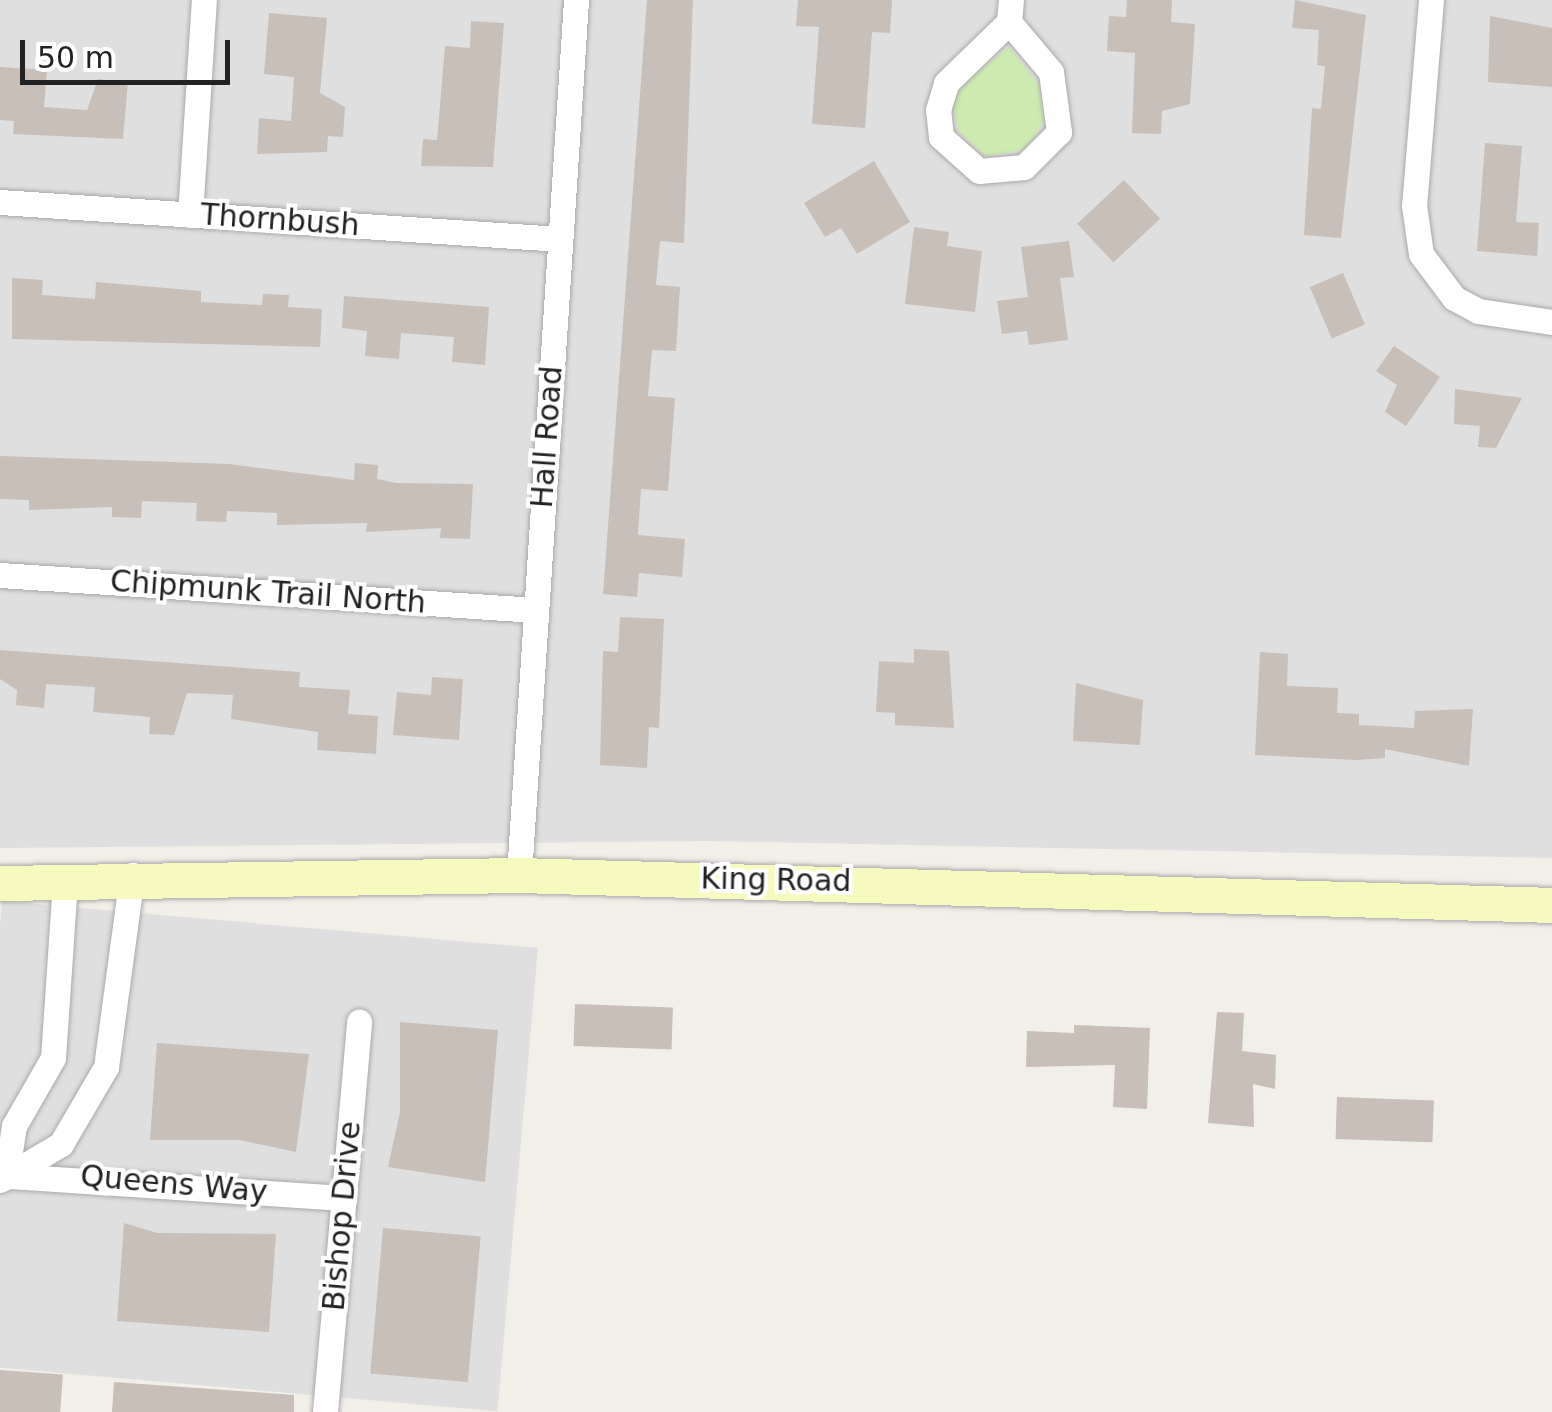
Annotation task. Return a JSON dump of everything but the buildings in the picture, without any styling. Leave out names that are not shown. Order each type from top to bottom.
[{"type":"main road","name":"King Road","points":[[0,883],[132,875],[519,875],[1552,904]]},
{"type":"street","points":[[190,214],[204,0]]},
{"type":"street","name":"Hall Road","points":[[519,875],[576,0]]},
{"type":"street","points":[[1430,0],[1414,205],[1421,254],[1444,288],[1478,311],[1552,322]]},
{"type":"street","points":[[1010,11],[1051,72],[1060,132],[1024,168],[979,171],[942,137],[938,110],[946,83],[1010,11]]},
{"type":"street","name":"Thornbush","points":[[0,202],[560,239]]},
{"type":"street","name":"Chipmunk Trail North","points":[[0,575],[536,610]]},
{"type":"street","points":[[3,1178],[61,1144],[106,1067],[132,875]]},
{"type":"street","points":[[3,1178],[14,1126],[53,1058],[65,881]]},
{"type":"street","name":"Bishop Drive","points":[[325,1412],[359,1020]]},
{"type":"street","name":"Queens Way","points":[[3,1178],[342,1198]]},
{"type":"shaded area","points":[[0,0],[1552,0],[1552,858],[708,841],[0,848]]},
{"type":"shaded area","points":[[2,901],[538,948],[497,1411],[0,1368]]},
{"type":"green space","points":[[1009,47],[1039,85],[1046,116],[1028,149],[985,157],[958,130],[953,107],[958,88]]}]
